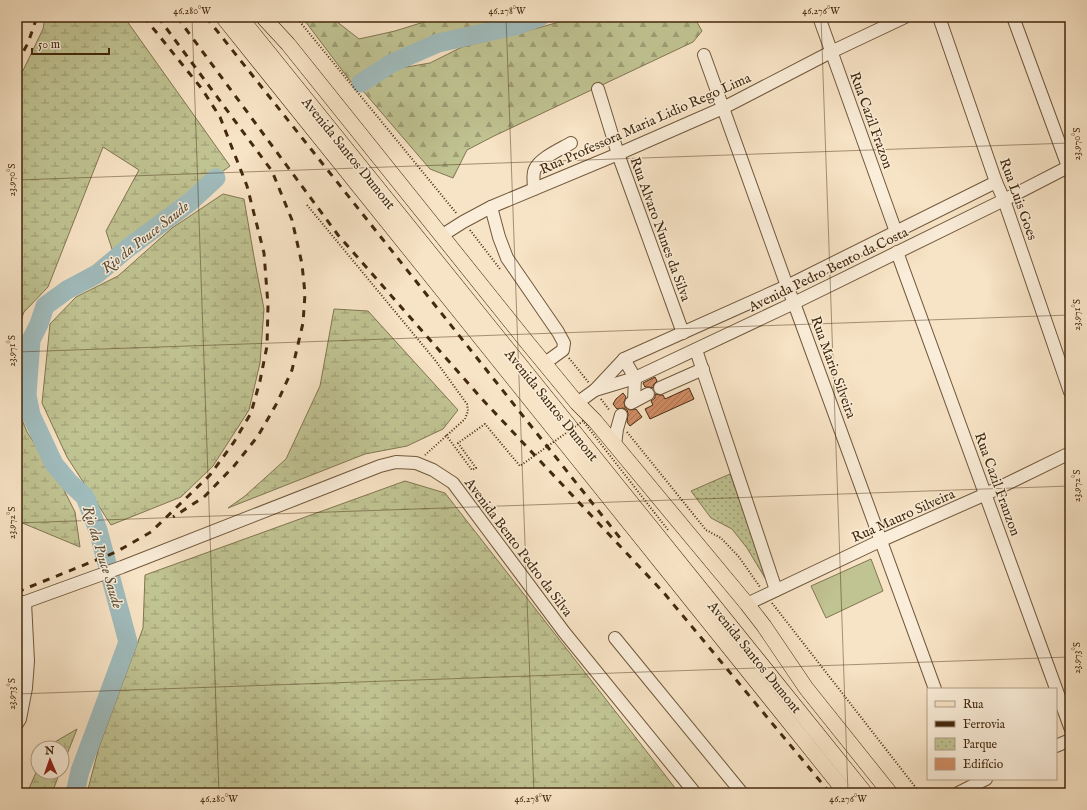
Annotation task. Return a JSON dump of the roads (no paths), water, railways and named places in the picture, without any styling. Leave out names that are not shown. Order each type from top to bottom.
[{"type":"main road","name":"Avenida Santos Dumont","points":[[223,17],[846,793]]},
{"type":"main road","name":"Avenida Santos Dumont","points":[[240,17],[865,793]]},
{"type":"main road","name":"Avenida Santos Dumont","points":[[263,17],[288,44],[441,236],[577,403],[595,421],[747,604],[764,626],[806,688],[890,793]]},
{"type":"main road","name":"Avenida Santos Dumont","points":[[270,17],[288,44]]},
{"type":"street","name":"Rua Cazil Frazon","points":[[819,17],[896,232]]},
{"type":"street","name":"Rua Professora Maria Lidio Rego Lima","points":[[441,236],[491,207],[723,108],[832,52],[905,17]]},
{"type":"street","name":"Rua Luis Goes","points":[[939,17],[1070,392]]},
{"type":"street","points":[[1013,17],[1069,168]]},
{"type":"street","name":"Rua Mario Silveira","points":[[704,55],[787,286],[882,540],[935,688]]},
{"type":"street","name":"Rua Alvaro Nunes da Silva","points":[[598,89],[618,154],[683,333]]},
{"type":"street","points":[[534,189],[533,177],[535,169],[541,162],[571,143]]},
{"type":"street","name":"Avenida Pedro Bento da Costa","points":[[595,390],[635,378],[696,350],[1069,168]]},
{"type":"street","name":"Avenida Pedro Bento da Costa","points":[[577,403],[595,390],[624,360],[787,286],[996,182]]},
{"type":"street","points":[[491,207],[499,237],[507,258],[564,343],[563,350],[545,363]]},
{"type":"street","name":"Rua Cazil Franzon","points":[[898,252],[1056,688]]},
{"type":"street","points":[[696,350],[771,593]]},
{"type":"street","points":[[624,360],[635,378],[632,402],[648,394]]},
{"type":"street","points":[[660,388],[703,369]]},
{"type":"street","points":[[615,445],[620,419]]},
{"type":"street","name":"Rua Mauro Silveira","points":[[747,604],[882,540],[986,494],[1070,453]]},
{"type":"street","name":"Avenida Bento Pedro da Silva","points":[[21,604],[366,471],[396,462],[416,462],[433,470],[453,483],[564,632],[695,793]]},
{"type":"street","points":[[17,724],[20,719],[26,688],[28,661],[21,604]]},
{"type":"street","points":[[615,638],[742,793]]},
{"type":"street","name":"Rua Cazil Franzon","points":[[1057,691],[1070,727]]},
{"type":"street","points":[[1057,746],[1070,740]]},
{"type":"street","points":[[958,793],[984,780]]},
{"type":"waterway","name":"Rio da Pouce Saude","points":[[361,83],[392,63],[438,43],[515,26],[540,17]]},
{"type":"waterway","name":"Rio da Pouce Saude","points":[[75,793],[80,771],[128,642],[98,530],[85,497],[70,483],[54,464],[31,415],[27,395],[31,340],[39,324],[45,306],[67,290],[97,274],[128,248],[190,202],[216,178]]},
{"type":"railway","points":[[17,30],[21,17]]},
{"type":"railway","points":[[17,63],[28,43],[37,17]]},
{"type":"railway","points":[[17,592],[116,552],[151,532],[210,475],[234,442],[251,413],[260,381],[267,346],[268,305],[264,253],[247,186],[220,117],[202,89],[144,17]]},
{"type":"railway","points":[[158,17],[272,171],[292,220],[302,264],[305,294],[303,323],[292,370],[277,403],[258,436],[234,466],[204,497],[173,517]]},
{"type":"railway","points":[[177,17],[338,235],[481,398],[664,593],[830,793]]},
{"type":"railway","points":[[206,17],[624,543]]}]
